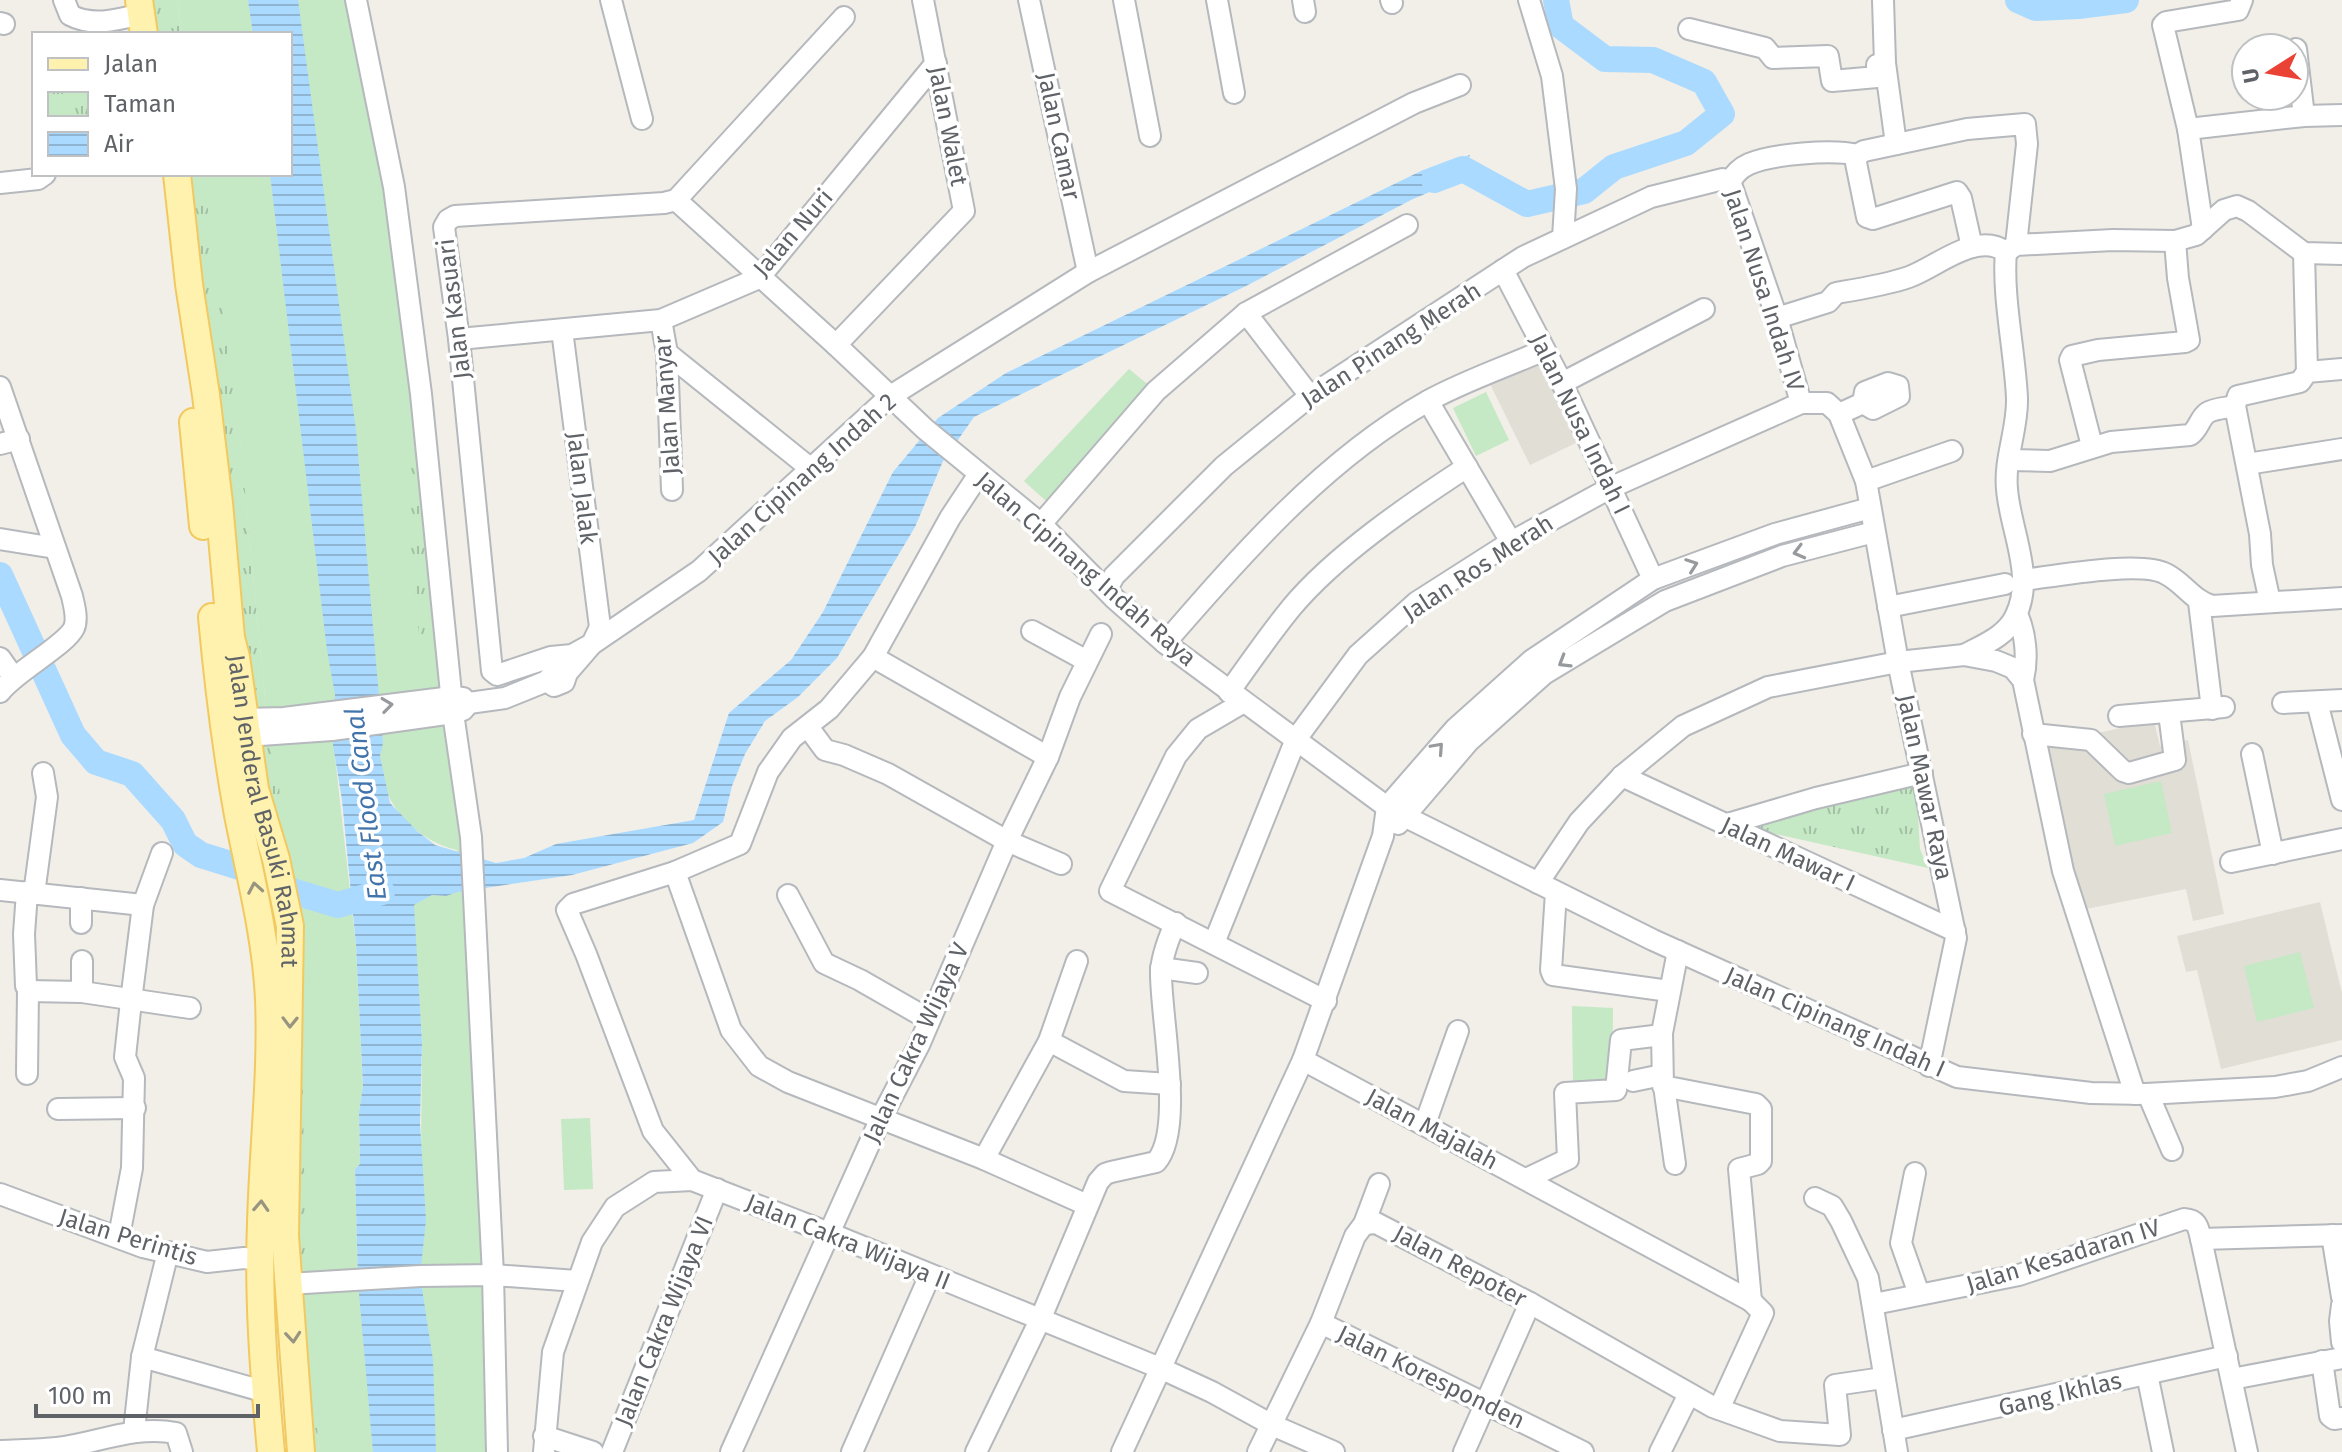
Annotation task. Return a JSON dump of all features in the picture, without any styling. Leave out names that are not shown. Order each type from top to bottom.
[{"type":"main road","name":"Jalan Jenderal Basuki Rahmat","points":[[163,176],[194,431],[223,730],[251,818],[276,859],[290,926],[285,1207],[301,1452]]},
{"type":"main road","name":"Jalan Jenderal Basuki Rahmat","points":[[177,176],[217,487],[231,638],[245,727],[253,877],[265,954],[268,1045],[260,1260],[271,1452]]},
{"type":"street","points":[[64,0],[70,15],[88,22],[146,16]]},
{"type":"street","points":[[356,0],[394,187],[421,394],[449,705],[471,837],[476,910],[483,1275],[497,1452]]},
{"type":"street","points":[[611,0],[642,119]]},
{"type":"street","name":"Jalan Walet","points":[[836,345],[964,211],[923,0]]},
{"type":"street","name":"Jalan Camar","points":[[1029,0],[1088,272]]},
{"type":"street","points":[[1124,0],[1150,136]]},
{"type":"street","points":[[1217,0],[1234,93]]},
{"type":"street","points":[[1529,0],[1552,76],[1565,197],[1563,238]]},
{"type":"street","points":[[1883,0],[1885,63],[1896,144]]},
{"type":"street","points":[[2203,229],[2188,129],[2163,25],[2238,10],[2242,0]]},
{"type":"street","points":[[676,200],[702,168],[844,17]]},
{"type":"street","points":[[1689,29],[1765,48],[1773,58],[1828,56],[1832,81],[1877,77],[1877,65],[1885,63]]},
{"type":"street","name":"Jalan Nuri","points":[[459,339],[661,320],[759,278],[936,63]]},
{"type":"street","name":"Jalan Cipinang Indah 2","points":[[245,727],[382,724],[449,705],[505,698],[557,677],[592,644],[699,571],[889,397],[1088,272],[1414,103],[1460,85]]},
{"type":"street","points":[[2304,112],[2304,116]]},
{"type":"street","points":[[2188,129],[2304,116],[2342,115]]},
{"type":"street","points":[[1728,180],[1739,169],[1762,159],[1839,151],[1857,155],[1967,129],[2025,124],[2027,144],[2011,248],[2017,425],[2006,488],[2017,614],[2023,628],[2026,669],[2023,680],[2063,871],[2142,1094],[2172,1150]]},
{"type":"street","points":[[1857,155],[1867,217],[1873,219],[1957,192],[1972,247]]},
{"type":"street","points":[[0,183],[42,176]]},
{"type":"street","name":"Jalan Pinang Merah","points":[[1107,589],[1114,576],[1224,466],[1310,396],[1523,257],[1651,197],[1728,180]]},
{"type":"street","name":"Jalan Nusa Indah IV","points":[[1728,180],[1777,318],[1801,403],[1827,403],[1839,414]]},
{"type":"street","name":"Jalan Cipinang Indah Raya","points":[[676,200],[925,429],[1041,524],[1165,643],[1387,807],[1406,817]]},
{"type":"street","name":"Jalan Kasuari","points":[[592,644],[572,655],[551,657],[497,675],[492,671],[459,339],[444,227],[455,216],[676,200]]},
{"type":"street","points":[[1777,318],[1828,302],[1836,293],[1911,276],[1972,247],[1991,244],[2011,248],[2113,240],[2175,241],[2196,235],[2224,210],[2241,207],[2304,253],[2342,254]]},
{"type":"street","points":[[1041,524],[1156,391],[1246,313],[1407,225]]},
{"type":"street","points":[[2092,446],[2070,360],[2072,356],[2098,350],[2189,340],[2175,241]]},
{"type":"street","points":[[2009,460],[2050,461],[2063,459],[2092,446],[2190,435],[2198,430],[2203,416],[2211,411],[2300,382],[2307,372],[2304,253]]},
{"type":"street","name":"Jalan Nusa Indah I","points":[[1503,270],[1562,383],[1653,579]]},
{"type":"street","points":[[1562,383],[1704,309]]},
{"type":"street","points":[[1246,313],[1310,396]]},
{"type":"street","name":"Jalan Manyar","points":[[661,320],[667,353],[672,490]]},
{"type":"street","name":"Jalan Jalak","points":[[562,330],[600,627],[592,644]]},
{"type":"street","points":[[1165,643],[1264,533],[1317,483],[1378,434],[1428,401],[1544,350]]},
{"type":"street","points":[[667,353],[810,468]]},
{"type":"street","points":[[2307,372],[2342,369]]},
{"type":"street","points":[[0,387],[10,441],[55,548],[75,612],[75,627],[66,638],[11,681],[0,658]]},
{"type":"street","points":[[1428,401],[1511,542]]},
{"type":"street","points":[[2238,401],[2270,602]]},
{"type":"street","name":"Jalan Ros Merah","points":[[1214,943],[1296,739],[1358,655],[1417,602],[1511,542],[1612,487],[1801,403]]},
{"type":"street","points":[[1122,1452],[1303,1060],[1383,836],[1387,807],[1455,729],[1532,660],[1653,579],[1775,534],[1870,508],[1866,481],[1839,414],[1863,403]]},
{"type":"street","points":[[2247,464],[2342,449]]},
{"type":"street","points":[[1866,481],[1952,451]]},
{"type":"street","points":[[1326,1001],[1110,891],[1176,756],[1198,729],[1237,697],[1292,607],[1371,535],[1467,467]]},
{"type":"street","points":[[692,1180],[653,1131],[567,910],[573,904],[675,872],[740,844],[768,772],[792,738],[829,709],[873,657],[950,518],[979,474]]},
{"type":"street","name":"Jalan Mawar Raya","points":[[1870,508],[1898,662],[1956,938],[1929,1066]]},
{"type":"street","points":[[1383,836],[1406,817],[1469,741],[1544,674],[1665,601],[1782,556],[1874,532]]},
{"type":"street","points":[[0,539],[55,548]]},
{"type":"street","points":[[1888,607],[2015,582],[2147,567],[2167,574],[2199,602],[2212,606],[2342,598]]},
{"type":"street","points":[[2119,716],[2218,708],[2199,602]]},
{"type":"street","points":[[1964,655],[2008,629],[2017,614]]},
{"type":"street","points":[[1032,631],[1087,661]]},
{"type":"street","name":"Jalan Cakra Wijaya V","points":[[731,1452],[880,1120],[919,1045],[1007,841],[1048,757],[1070,697],[1101,634]]},
{"type":"street","points":[[1669,991],[1553,975],[1551,970],[1547,888],[1579,822],[1622,776],[1683,726],[1768,687],[1898,662],[1964,655],[1996,661],[2013,668],[2023,680]]},
{"type":"street","points":[[873,657],[1048,757]]},
{"type":"street","points":[[2283,703],[2342,700]]},
{"type":"street","points":[[2317,702],[2342,800]]},
{"type":"street","points":[[2033,734],[2091,740],[2123,771],[2129,773],[2175,760],[2169,713]]},
{"type":"street","points":[[808,727],[825,750],[888,774],[1007,841],[1061,864]]},
{"type":"street","points":[[2252,754],[2273,854]]},
{"type":"street","points":[[26,986],[24,934],[47,797],[43,773]]},
{"type":"street","points":[[1724,825],[1816,798],[1922,773]]},
{"type":"street","name":"Jalan Mawar I","points":[[1622,776],[1955,931]]},
{"type":"street","name":"Jalan Cipinang Indah I","points":[[1406,817],[1678,951],[1957,1077],[2091,1093],[2142,1094],[2275,1087],[2308,1081],[2342,1067]]},
{"type":"street","points":[[2231,862],[2342,839]]},
{"type":"street","points":[[119,1236],[132,1168],[134,1078],[125,1057],[131,1001],[143,905],[162,853]]},
{"type":"street","points":[[675,872],[731,1030],[759,1066],[788,1082],[984,1159],[1087,1205]]},
{"type":"street","points":[[0,890],[143,905]]},
{"type":"street","points":[[788,895],[824,963],[928,1019]]},
{"type":"street","points":[[81,898],[81,923]]},
{"type":"street","points":[[976,1452],[1040,1320],[1087,1205],[1105,1174],[1156,1162],[1161,1158],[1167,1142],[1170,1084],[1161,968],[1176,923]]},
{"type":"street","points":[[1675,1164],[1663,1080],[1662,1035],[1678,951]]},
{"type":"street","points":[[82,961],[82,992]]},
{"type":"street","points":[[984,1159],[1049,1041],[1077,961]]},
{"type":"street","points":[[1161,968],[1197,973]]},
{"type":"street","points":[[27,1074],[28,991],[82,992],[190,1008]]},
{"type":"street","points":[[1425,1124],[1458,1031]]},
{"type":"street","points":[[1526,1179],[1568,1159],[1565,1093],[1616,1090],[1621,1040],[1662,1035]]},
{"type":"street","points":[[1049,1041],[1124,1081],[1170,1084]]},
{"type":"street","name":"Jalan Majalah","points":[[1303,1060],[1751,1301]]},
{"type":"street","points":[[1633,1081],[1663,1080],[1756,1104],[1761,1109],[1761,1161],[1739,1169],[1751,1301],[1763,1313],[1719,1409]]},
{"type":"street","points":[[58,1109],[135,1108]]},
{"type":"street","points":[[1915,1173],[1901,1243],[1919,1294]]},
{"type":"street","name":"Jalan Cakra Wijaya II","points":[[544,1444],[553,1352],[592,1242],[615,1207],[654,1182],[692,1180],[1160,1368],[1272,1425],[1334,1452]]},
{"type":"street","points":[[1364,1224],[1379,1184]]},
{"type":"street","name":"Jalan Cakra Wijaya VI","points":[[612,1452],[717,1189]]},
{"type":"street","name":"Jalan Perintis","points":[[0,1194],[143,1247],[207,1262],[244,1258],[260,1260]]},
{"type":"street","points":[[1815,1198],[1832,1206],[1860,1257],[1874,1304],[1883,1378],[1897,1452]]},
{"type":"street","name":"Jalan Kesadaran IV","points":[[1874,1304],[2019,1275],[2184,1219],[2337,1235]]},
{"type":"street","points":[[2195,1221],[2247,1452]]},
{"type":"street","name":"Jalan Repoter","points":[[1258,1452],[1321,1323],[1355,1236],[1364,1224],[1376,1223],[1530,1303],[1719,1409],[1780,1431],[1840,1435],[1835,1385],[1883,1378]]},
{"type":"street","points":[[2337,1235],[2342,1297]]},
{"type":"street","points":[[134,1431],[142,1357],[168,1252]]},
{"type":"street","points":[[288,1284],[483,1275],[577,1281]]},
{"type":"street","points":[[852,1452],[930,1275]]},
{"type":"street","points":[[1464,1452],[1530,1303]]},
{"type":"street","points":[[2342,1305],[2342,1342]]},
{"type":"street","name":"Jalan Koresponden","points":[[1321,1323],[1583,1452]]},
{"type":"street","name":"Gang Ikhlas","points":[[1893,1430],[2227,1356]]},
{"type":"street","points":[[142,1357],[266,1392]]},
{"type":"street","points":[[2232,1379],[2332,1359],[2330,1416],[2332,1419],[2342,1418]]},
{"type":"street","points":[[2147,1374],[2163,1452]]},
{"type":"street","points":[[1660,1452],[1689,1394]]},
{"type":"street","points":[[0,1451],[92,1447],[134,1431],[158,1430],[176,1433],[182,1452]]},
{"type":"street","points":[[544,1444],[593,1452]]},
{"type":"shaded area","points":[[1540,360],[1580,441],[1530,465],[1490,384]]},
{"type":"shaded area","points":[[2154,721],[2160,746],[2188,740],[2224,914],[2193,921],[2186,889],[2081,910],[2039,741],[2051,743]]},
{"type":"shaded area","points":[[2320,902],[2342,993],[2342,1040],[2221,1069],[2197,970],[2186,972],[2177,936]]},
{"type":"green space","points":[[151,0],[177,0],[182,32],[156,32]]},
{"type":"green space","points":[[177,0],[356,0],[394,187],[452,697],[267,719],[239,431],[202,176],[292,176],[292,32],[182,32]]},
{"type":"green space","points":[[177,176],[203,176],[239,428],[267,719],[244,719]]},
{"type":"green space","points":[[1129,369],[1156,391],[1055,509],[1024,481]]},
{"type":"green space","points":[[1486,392],[1509,440],[1476,456],[1453,408]]},
{"type":"green space","points":[[421,448],[442,641],[420,643],[400,451]]},
{"type":"green space","points":[[453,713],[471,837],[498,1452],[319,1452],[270,735],[332,730],[356,945],[363,1086],[359,1112],[360,1164],[355,1169],[358,1280],[420,1276],[422,1042],[413,905],[432,895],[446,896],[457,850],[427,838],[402,816],[386,789],[380,756],[382,724]]},
{"type":"green space","points":[[270,735],[300,910],[306,1283],[319,1452],[301,1452],[290,999],[246,736]]},
{"type":"green space","points":[[1916,781],[1920,849],[1928,868],[1740,826]]},
{"type":"green space","points":[[2161,781],[2172,833],[2115,846],[2104,794]]},
{"type":"green space","points":[[2300,952],[2314,1008],[2257,1022],[2244,966]]},
{"type":"green space","points":[[1572,1006],[1613,1008],[1612,1085],[1573,1085]]},
{"type":"green space","points":[[590,1118],[593,1189],[564,1190],[561,1119]]},
{"type":"water","name":"East Flood Canal","points":[[248,0],[298,0],[356,430],[383,743],[380,756],[390,803],[435,845],[496,863],[524,858],[556,844],[694,820],[729,713],[791,660],[823,612],[893,472],[938,418],[1006,373],[1423,170],[1470,155],[1463,178],[1413,199],[1244,287],[974,417],[943,461],[915,527],[837,658],[798,697],[765,721],[745,754],[732,786],[723,822],[693,843],[572,875],[446,896],[432,895],[414,905],[422,1042],[420,1123],[426,1220],[420,1276],[433,1360],[436,1452],[373,1452],[358,1282],[355,1169],[360,1164],[359,1112],[363,1086],[356,945],[342,800],[333,745],[335,695],[270,176],[292,176],[292,32],[253,32]]},
{"type":"waterway","points":[[1434,180],[1463,169],[1527,204],[1584,191],[1614,167],[1686,143],[1722,114],[1704,82],[1653,60],[1605,59],[1561,26],[1556,0]]},
{"type":"waterway","points":[[2018,0],[2036,8],[2126,0]]},
{"type":"waterway","name":"East Flood Canal","points":[[0,575],[73,735],[96,762],[132,774],[173,820],[185,844],[201,855],[243,868],[295,892],[338,905],[382,892]]}]
